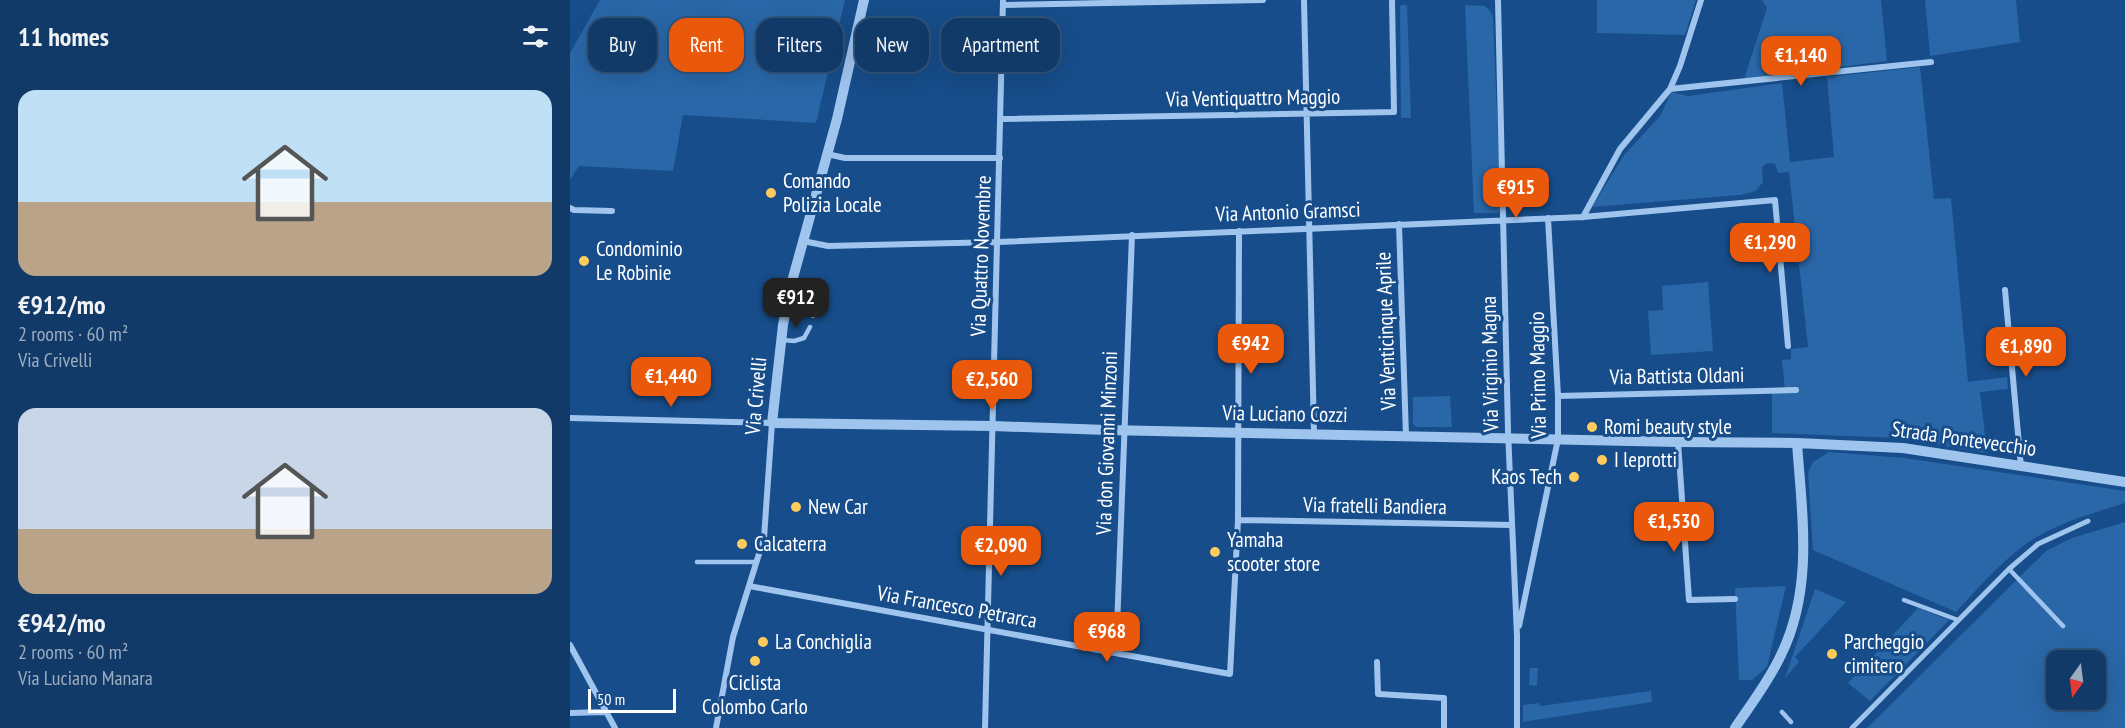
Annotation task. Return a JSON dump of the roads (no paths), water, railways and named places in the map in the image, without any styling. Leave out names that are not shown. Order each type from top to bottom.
[{"type":"street","name":"Via Crivelli","points":[[716,728],[734,637],[764,538],[780,340],[789,295],[827,154],[864,0]]},
{"type":"street","points":[[1003,2],[1263,0]]},
{"type":"street","points":[[1304,0],[1314,434]]},
{"type":"street","name":"Via Ventiquattro Maggio","points":[[1001,119],[1394,112],[1392,0]]},
{"type":"street","name":"Via Virginio Magna","points":[[1498,0],[1508,438],[1517,636],[1517,728]]},
{"type":"street","points":[[1583,217],[1620,149],[1670,89],[1680,66],[1701,0]]},
{"type":"street","name":"Via Quattro Novembre","points":[[985,728],[1003,2]]},
{"type":"street","points":[[1670,89],[1931,62]]},
{"type":"street","points":[[827,154],[845,158],[1000,158]]},
{"type":"street","name":"Via Antonio Gramsci","points":[[803,241],[828,246],[998,242],[1583,217],[1775,200],[1788,346]]},
{"type":"street","points":[[570,208],[612,211]]},
{"type":"street","name":"Via Primo Maggio","points":[[1517,636],[1558,439],[1558,396],[1548,218]]},
{"type":"street","name":"Via Venticinque Aprile","points":[[1399,224],[1406,436]]},
{"type":"street","points":[[1238,520],[1239,231]]},
{"type":"street","name":"Via don Giovanni Minzoni","points":[[1116,652],[1132,235]]},
{"type":"street","points":[[2005,290],[2021,467]]},
{"type":"street","name":"Via Battista Oldani","points":[[1558,396],[1796,390]]},
{"type":"street","points":[[570,417],[772,423]]},
{"type":"street","name":"Via Luciano Cozzi","points":[[772,423],[1797,443]]},
{"type":"street","points":[[1678,442],[1689,600],[1735,599]]},
{"type":"street","points":[[1735,728],[1782,654],[1801,592],[1804,548],[1797,443]]},
{"type":"street","name":"Strada Pontevecchio","points":[[1797,443],[1903,448],[2125,482]]},
{"type":"street","name":"Via Francesco Petrarca","points":[[749,586],[1230,674],[1238,520]]},
{"type":"street","name":"Via fratelli Bandiera","points":[[1238,520],[1512,525]]},
{"type":"street","points":[[1852,728],[2009,569],[2038,544],[2088,521]]},
{"type":"street","points":[[570,645],[615,728]]},
{"type":"street","points":[[1377,662],[1378,694],[1444,698],[1444,728]]},
{"type":"street","points":[[570,713],[605,712]]},
{"type":"lane","points":[[789,295],[808,300],[814,309],[813,316]]},
{"type":"lane","points":[[780,340],[794,341],[804,338],[810,327]]},
{"type":"lane","points":[[697,562],[757,562]]},
{"type":"lane","points":[[2009,569],[2063,626]]},
{"type":"lane","points":[[1904,600],[1958,620]]},
{"type":"lane","points":[[1782,712],[1791,722]]},
{"type":"place","name":"Comando Polizia Locale","points":[[771,193]]},
{"type":"place","name":"Condominio Le Robinie","points":[[584,261]]},
{"type":"place","name":"Romi beauty style","points":[[1592,427]]},
{"type":"place","name":"I leprotti","points":[[1602,460]]},
{"type":"place","name":"Kaos Tech","points":[[1574,477]]},
{"type":"place","name":"New Car","points":[[796,507]]},
{"type":"place","name":"Calcaterra","points":[[742,544]]},
{"type":"place","name":"Yamaha scooter store","points":[[1215,552]]},
{"type":"place","name":"La Conchiglia","points":[[763,642]]},
{"type":"place","name":"Parcheggio cimitero","points":[[1832,654]]},
{"type":"place","name":"Ciclista Colombo Carlo","points":[[755,661]]}]
